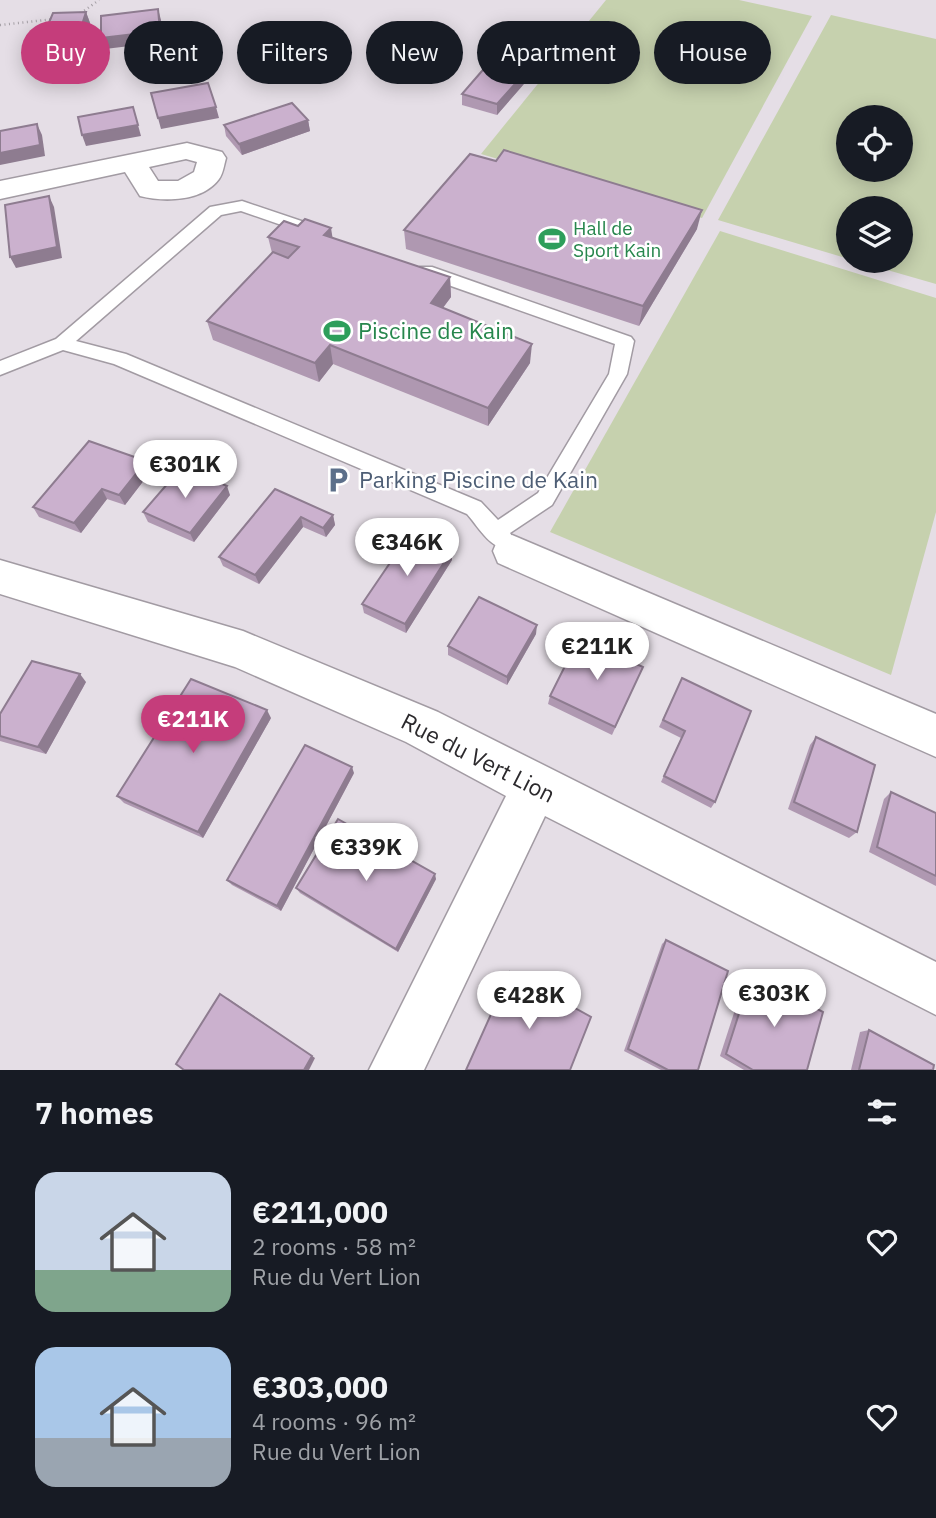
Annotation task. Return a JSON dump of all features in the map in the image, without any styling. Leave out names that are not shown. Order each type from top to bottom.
[{"type":"street","points":[[0,190],[133,164]]},
{"type":"street","points":[[504,542],[936,736]]},
{"type":"street","name":"Rue du Vert Lion","points":[[0,577],[243,650],[422,727],[535,787],[936,989]]},
{"type":"street","points":[[396,1070],[535,787]]},
{"type":"lane","points":[[0,368],[62,343],[216,211],[242,206],[331,237]]},
{"type":"lane","points":[[62,343],[120,359],[474,508],[504,542],[545,499],[618,374],[625,341],[408,264]]},
{"type":"path","points":[[76,16],[99,0]]},
{"type":"path","points":[[0,25],[63,18]]},
{"type":"green space","points":[[606,0],[739,0],[812,16],[702,218],[481,154],[538,84],[640,84],[640,21],[589,21]]},
{"type":"green space","points":[[831,15],[936,39],[936,284],[898,273],[913,273],[913,196],[836,196],[836,255],[718,220]]},
{"type":"green space","points":[[720,231],[836,267],[836,273],[855,273],[936,298],[936,512],[891,675],[550,532]]},
{"type":"building","points":[[158,9],[159,21],[124,21],[124,35],[110,37],[110,21],[101,21],[101,16]]},
{"type":"building","points":[[86,12],[83,21],[50,21],[53,13]]},
{"type":"building","points":[[477,77],[477,84],[515,84],[497,104],[462,94]]},
{"type":"building","points":[[208,84],[216,107],[158,118],[151,93]]},
{"type":"building","points":[[292,103],[308,120],[239,144],[224,125]]},
{"type":"building","points":[[133,107],[138,125],[82,135],[78,117]]},
{"type":"building","points":[[37,124],[40,145],[0,153],[0,131]]},
{"type":"building","name":"Hall de Sport Kain","points":[[504,150],[702,210],[643,306],[404,230],[470,154],[496,161]]},
{"type":"building","points":[[49,196],[57,247],[10,257],[5,205]]},
{"type":"building","name":"Piscine de Kain","points":[[305,219],[331,228],[324,235],[450,277],[431,303],[532,344],[488,408],[330,345],[315,363],[207,321],[273,252],[288,258],[299,247],[268,237],[284,221],[298,226]]},
{"type":"building","points":[[89,441],[146,461],[119,495],[102,489],[74,523],[33,507]]},
{"type":"building","points":[[182,467],[227,486],[190,533],[143,512]]},
{"type":"building","points":[[275,489],[333,515],[323,528],[301,517],[255,575],[219,557]]},
{"type":"building","points":[[411,532],[452,550],[405,624],[362,604]]},
{"type":"building","points":[[479,597],[537,625],[507,677],[448,646]]},
{"type":"building","points":[[579,638],[643,667],[615,727],[550,696]]},
{"type":"building","points":[[32,661],[80,674],[38,747],[0,736],[0,714]]},
{"type":"building","points":[[682,678],[751,711],[715,802],[664,776],[685,731],[663,720]]},
{"type":"building","points":[[191,679],[267,710],[198,832],[117,796]]},
{"type":"building","points":[[816,737],[875,765],[857,832],[794,802]]},
{"type":"building","points":[[305,745],[352,767],[277,906],[227,880]]},
{"type":"building","points":[[891,792],[936,813],[936,876],[877,847]]},
{"type":"building","points":[[338,819],[435,874],[396,949],[296,888]]},
{"type":"building","points":[[666,940],[728,971],[698,1070],[668,1070],[628,1049]]},
{"type":"building","points":[[510,972],[591,1017],[570,1070],[466,1070]]},
{"type":"building","points":[[752,973],[823,1012],[807,1070],[753,1070],[726,1054]]},
{"type":"building","points":[[220,994],[312,1056],[304,1070],[184,1070],[176,1064]]},
{"type":"building","points":[[869,1030],[934,1065],[933,1070],[859,1070]]},
{"type":"place","name":"Hall de Sport Kain","points":[[552,239]]},
{"type":"place","name":"Piscine de Kain","points":[[337,331]]},
{"type":"place","name":"Parking Piscine de Kain","points":[[338,480]]}]
